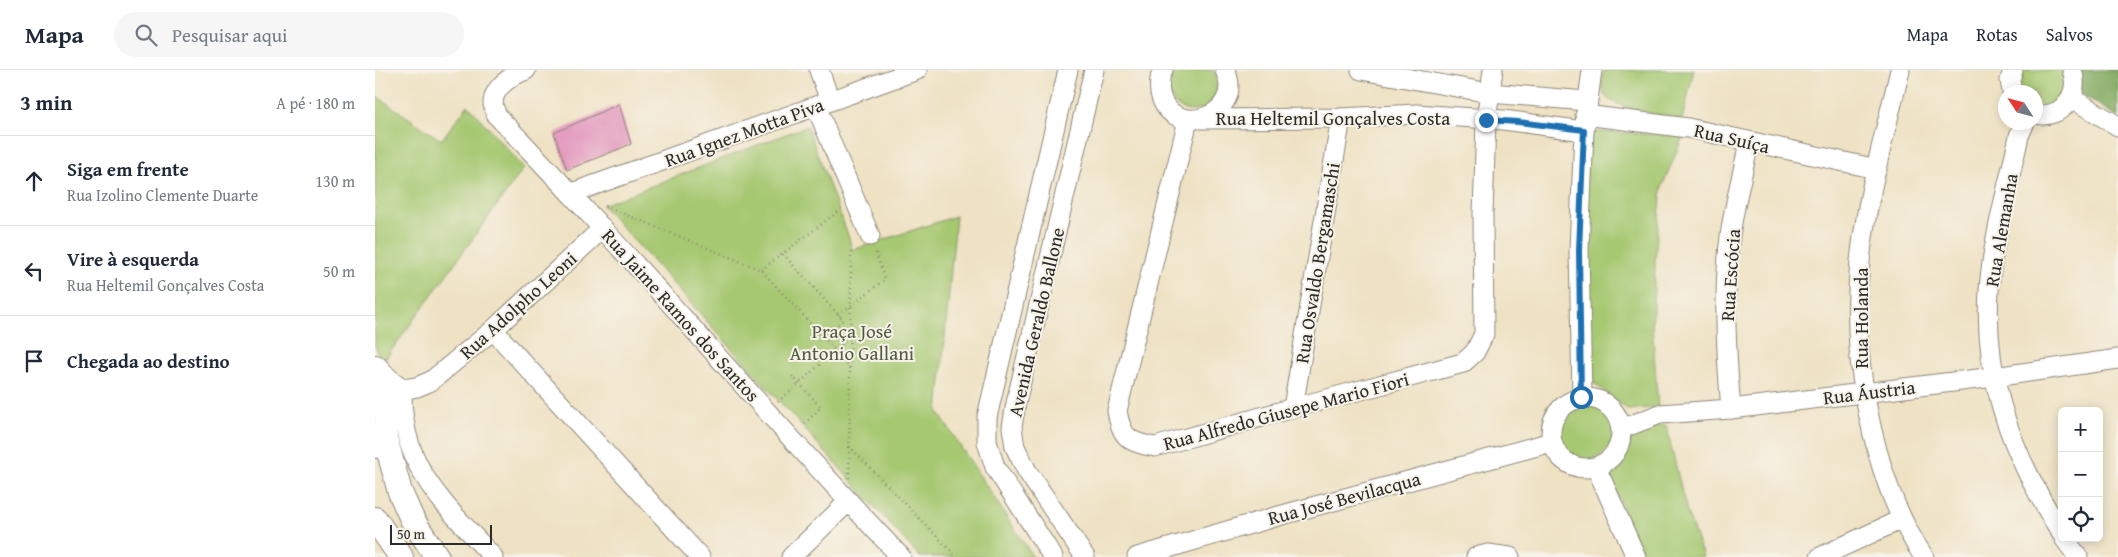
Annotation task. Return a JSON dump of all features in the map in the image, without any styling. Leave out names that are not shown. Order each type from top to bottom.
[{"type":"main road","points":[[375,367],[387,380],[402,391]]},
{"type":"main road","points":[[375,392],[385,407],[387,429],[399,492],[412,520],[437,557]]},
{"type":"main road","points":[[375,519],[401,557]]},
{"type":"street","points":[[819,70],[823,104],[870,236]]},
{"type":"street","name":"Rua Ignez Motta Piva","points":[[572,193],[917,70]]},
{"type":"street","name":"Avenida Geraldo Ballone","points":[[1053,557],[995,467],[987,442],[987,417],[1068,70]]},
{"type":"street","name":"Avenida Geraldo Ballone","points":[[1085,557],[1027,471],[1015,447],[1013,427],[1016,403],[1094,70]]},
{"type":"street","points":[[1163,70],[1159,86],[1161,98],[1177,116],[1195,119],[1211,115],[1220,108],[1227,98],[1229,87],[1225,70]]},
{"type":"street","name":"Rua Heltemil Gonçalves Costa","points":[[1361,70],[1490,93],[1585,116]]},
{"type":"street","name":"Rua Alfredo Giusepe Mario Fiori","points":[[1195,119],[1117,411],[1121,430],[1136,444],[1155,447],[1463,363],[1475,352],[1484,334],[1483,214],[1486,120],[1493,70]]},
{"type":"street","points":[[1581,397],[1579,250],[1585,116],[1592,70]]},
{"type":"street","name":"Rua Holanda","points":[[1900,70],[1866,221],[1858,293],[1858,339],[1864,392],[1884,475],[1902,519],[1924,557]]},
{"type":"street","points":[[2043,114],[2058,111],[2071,98],[2075,83],[2072,70]]},
{"type":"street","name":"Rua Jaime Ramos dos Santos","points":[[522,71],[510,78],[496,94],[493,104],[497,116],[572,193],[848,502],[901,557]]},
{"type":"street","points":[[2009,71],[2011,85]]},
{"type":"street","points":[[2071,98],[2118,126]]},
{"type":"street","name":"Rua Heltemil Gonçalves Costa","points":[[1195,119],[1341,118],[1416,114],[1511,121],[1585,116]]},
{"type":"street","name":"Rua Suíça","points":[[1585,116],[1688,128],[1877,169]]},
{"type":"street","name":"Rua Osvaldo Bergamaschi","points":[[1293,408],[1341,118]]},
{"type":"street","name":"Rua Alemanha","points":[[2022,130],[1992,262],[1989,309],[1994,377],[2001,406],[2019,458],[2044,506],[2058,528]]},
{"type":"street","name":"Rua Escócia","points":[[1731,409],[1726,359],[1726,293],[1730,235],[1749,142]]},
{"type":"street","name":"Rua Adolpho Leoni","points":[[375,392],[402,391],[431,381],[493,330],[603,228]]},
{"type":"street","points":[[493,330],[700,557]]},
{"type":"street","name":"Rua Áustria","points":[[1621,429],[1660,414],[1731,409],[1994,377],[2118,358]]},
{"type":"street","name":"Rua Adolpho Leoni","points":[[387,429],[421,399],[431,381]]},
{"type":"street","points":[[402,391],[387,429],[407,442],[425,480],[493,557]]},
{"type":"street","points":[[1581,397],[1593,398],[1608,405],[1618,418],[1621,429],[1621,440],[1617,450],[1610,459],[1596,467],[1577,467],[1569,464],[1561,458],[1552,442],[1551,430],[1554,418],[1561,408],[1570,401],[1581,397]]},
{"type":"street","name":"Rua José Bevilacqua","points":[[1137,557],[1282,514],[1552,442]]},
{"type":"street","points":[[1596,467],[1636,557]]},
{"type":"street","points":[[791,557],[848,502]]},
{"type":"street","points":[[1819,557],[1902,519]]},
{"type":"street","points":[[2067,542],[2079,557]]},
{"type":"street","points":[[1476,557],[1488,554],[1510,557]]},
{"type":"path","points":[[602,205],[761,270],[835,350],[850,369]]},
{"type":"path","points":[[761,270],[839,211]]},
{"type":"path","points":[[839,315],[885,279],[870,236]]},
{"type":"path","points":[[848,502],[851,250]]},
{"type":"path","points":[[783,254],[843,320],[817,341]]},
{"type":"path","points":[[768,412],[850,337]]},
{"type":"path","points":[[792,376],[821,407],[803,426]]},
{"type":"path","points":[[849,446],[957,557]]},
{"type":"green space","points":[[1174,70],[1213,70],[1218,82],[1218,92],[1213,101],[1196,111],[1186,110],[1177,105],[1170,96],[1168,89],[1169,79]]},
{"type":"green space","points":[[1604,70],[1694,70],[1682,120],[1630,108],[1611,101],[1606,97],[1602,87]]},
{"type":"green space","points":[[2023,70],[2062,70],[2065,77],[2064,90],[2056,101],[2043,105],[2043,85],[2020,85]]},
{"type":"green space","points":[[2080,70],[2118,70],[2118,117],[2080,93]]},
{"type":"green space","points":[[375,95],[441,140],[468,105],[524,168],[386,358],[379,356],[375,345]]},
{"type":"green space","name":"Praça José Antonio Gallani","points":[[807,126],[852,250],[956,216],[938,412],[1033,557],[920,557],[602,205]]},
{"type":"green space","points":[[1584,131],[1683,136],[1662,187],[1656,247],[1652,325],[1658,407],[1628,410],[1590,380]]},
{"type":"green space","points":[[1581,406],[1591,406],[1605,414],[1611,423],[1613,433],[1611,443],[1605,452],[1591,460],[1581,460],[1571,455],[1564,448],[1559,438],[1559,428],[1564,418],[1571,411]]},
{"type":"green space","points":[[1666,425],[1687,512],[1703,557],[1643,557],[1604,464],[1617,448],[1621,429]]},
{"type":"building","points":[[619,104],[631,144],[567,170],[554,133]]},
{"type":"route","points":[[1486,120],[1503,120],[1584,130],[1579,250],[1581,397]]}]
